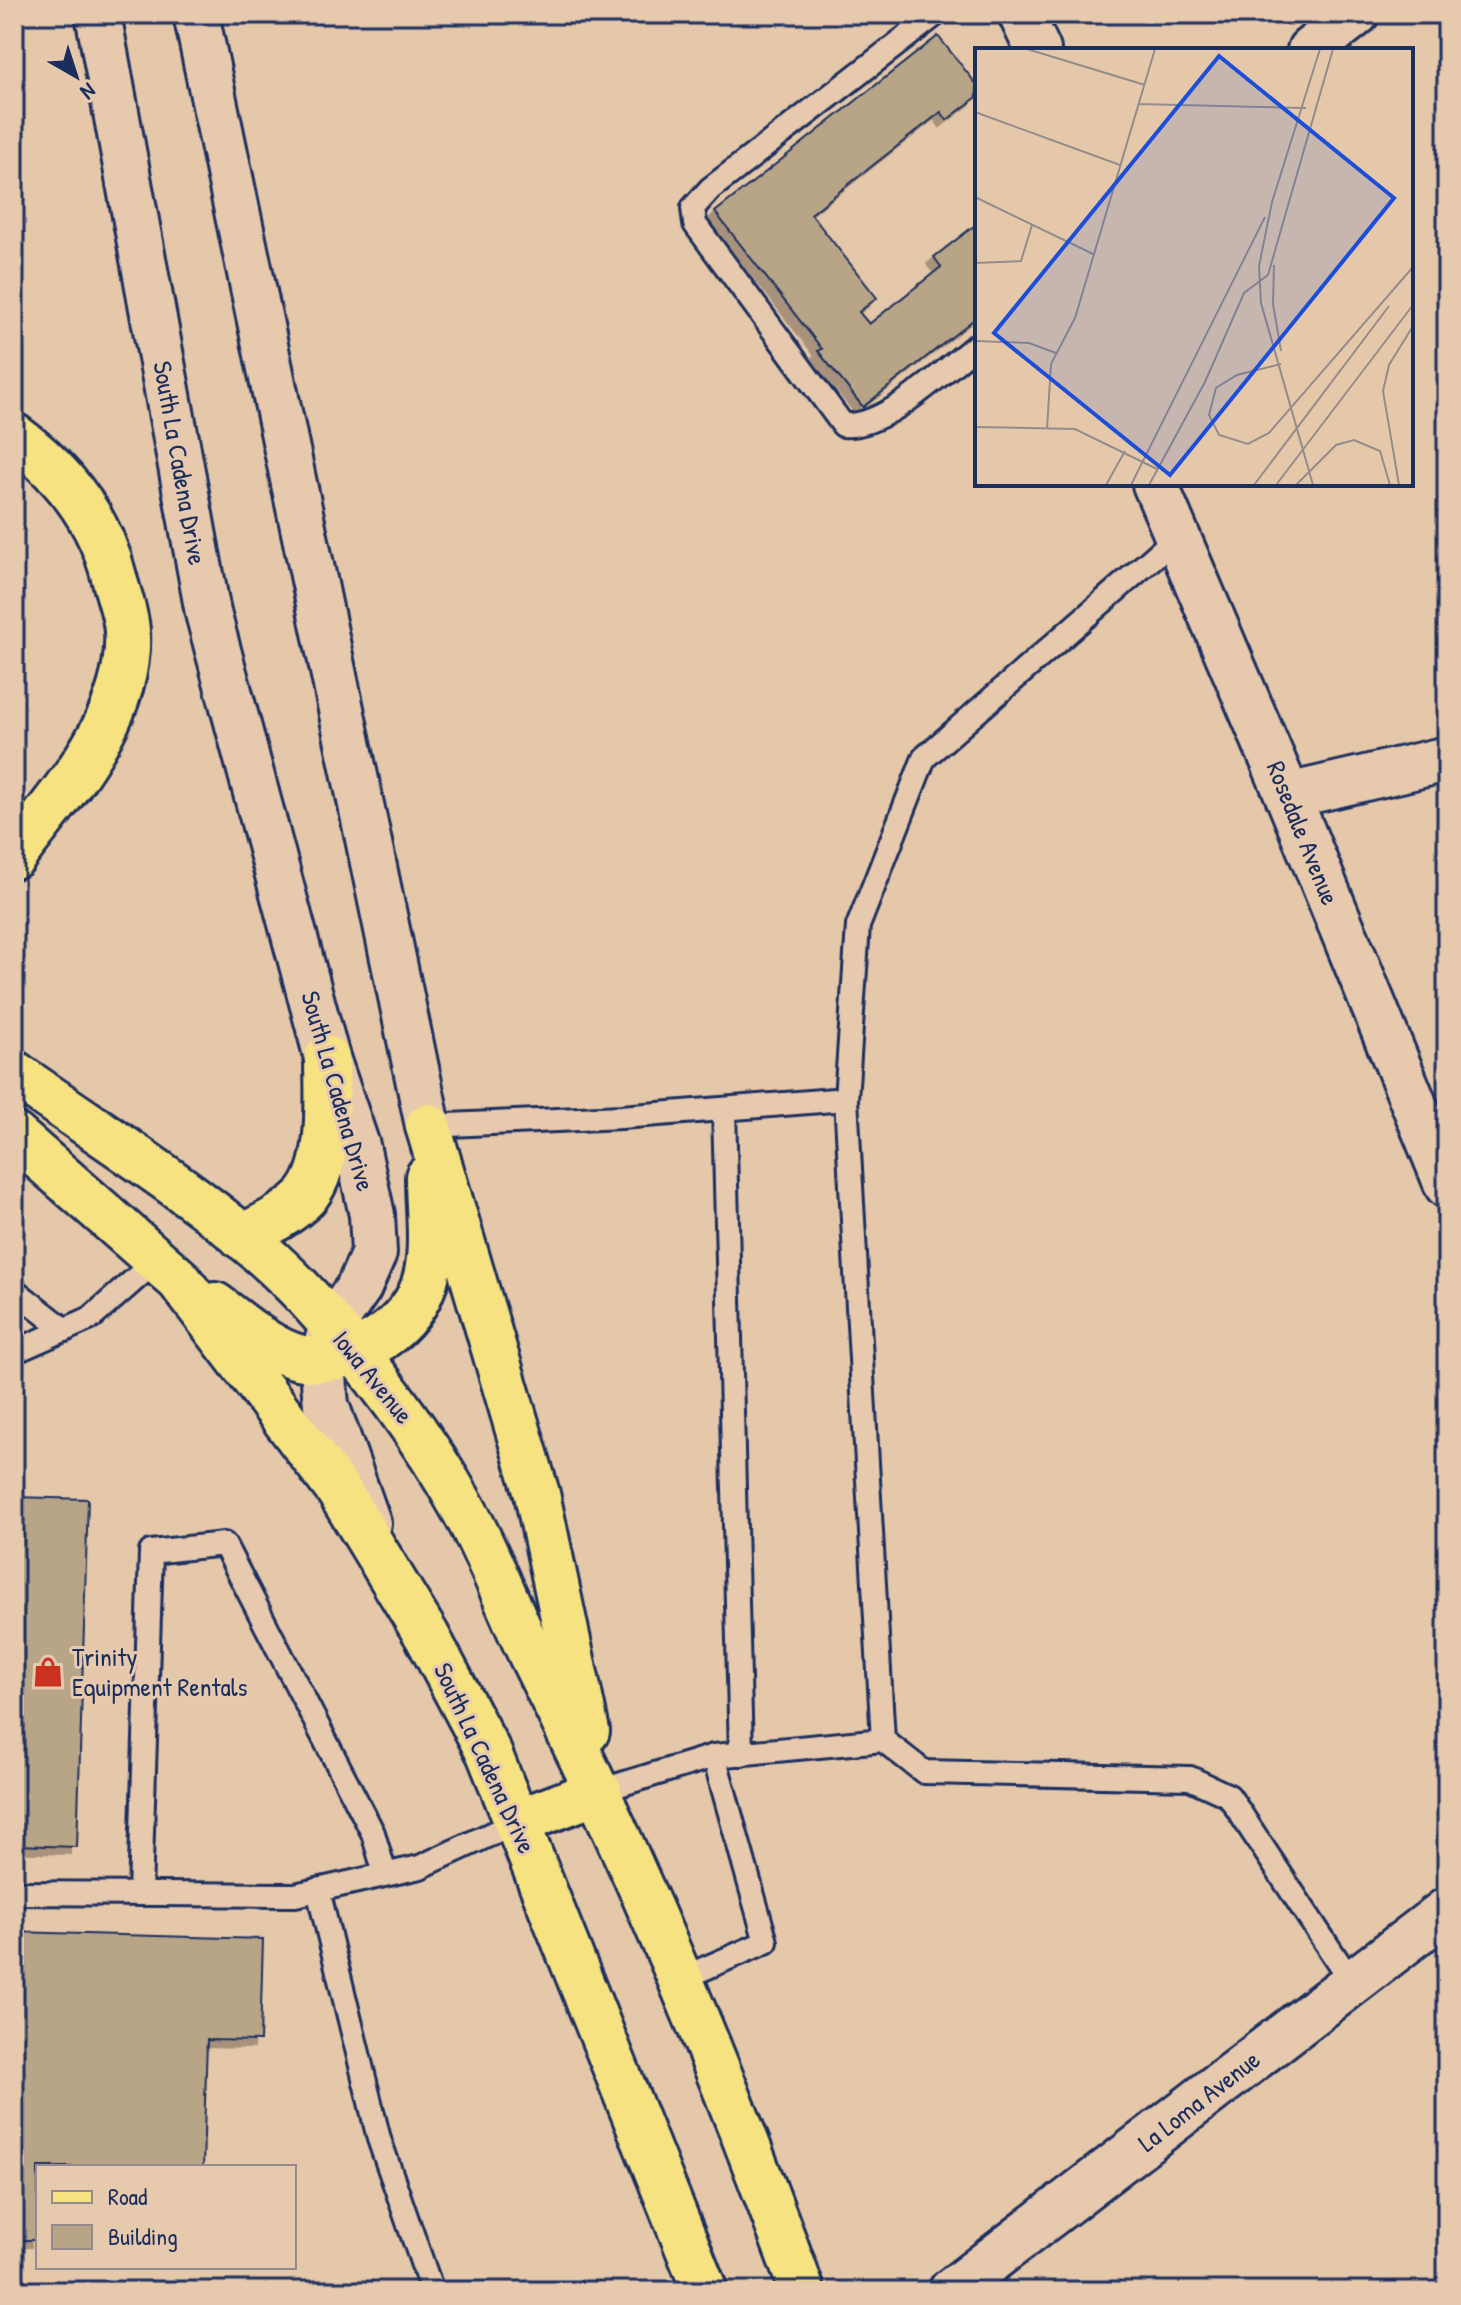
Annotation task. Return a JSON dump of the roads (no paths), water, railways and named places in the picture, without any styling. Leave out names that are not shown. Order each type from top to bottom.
[{"type":"main road","name":"South La Cadena Drive","points":[[98,14],[208,613],[327,1058],[357,1146],[372,1215],[374,1253],[336,1345],[326,1405],[383,1562],[464,1701],[517,1822],[705,2291]]},
{"type":"main road","points":[[196,14],[428,1126],[537,1494],[599,1791],[738,2112],[802,2291]]},
{"type":"main road","points":[[1021,14],[1037,48]]},
{"type":"main road","points":[[1313,48],[1356,14]]},
{"type":"main road","points":[[14,436],[48,461],[80,500],[106,546],[127,628],[125,671],[107,722],[74,777],[14,856]]},
{"type":"main road","name":"Rosedale Avenue","points":[[1156,486],[1288,796],[1447,1185]]},
{"type":"main road","points":[[1288,796],[1447,759]]},
{"type":"main road","points":[[242,1237],[304,1197],[313,1184],[327,1122],[327,1058]]},
{"type":"main road","name":"Iowa Avenue","points":[[14,1073],[242,1237],[308,1297],[336,1345],[406,1416],[466,1514],[518,1628],[599,1791]]},
{"type":"main road","points":[[14,1135],[168,1270],[278,1349],[300,1358],[336,1345],[382,1338],[404,1318],[423,1289],[429,1262],[428,1126]]},
{"type":"main road","points":[[168,1270],[339,1491],[383,1562]]},
{"type":"main road","points":[[517,1822],[599,1791]]},
{"type":"main road","name":"La Loma Avenue","points":[[951,2291],[1447,1910]]},
{"type":"lane","points":[[936,14],[710,189],[693,208],[695,224],[843,425],[855,427],[889,413],[975,347]]},
{"type":"lane","points":[[883,1740],[846,1099],[858,926],[924,758],[1178,536]]},
{"type":"lane","points":[[428,1126],[846,1099]]},
{"type":"lane","points":[[724,1109],[741,1754]]},
{"type":"lane","points":[[14,1352],[91,1318],[168,1270]]},
{"type":"lane","points":[[14,1290],[65,1330]]},
{"type":"lane","points":[[140,1894],[151,1552],[224,1544],[373,1833],[385,1874]]},
{"type":"lane","points":[[599,1791],[714,1756],[883,1740],[924,1772],[1190,1778],[1229,1796],[1352,1983]]},
{"type":"lane","points":[[680,1979],[766,1942],[714,1756]]},
{"type":"lane","points":[[14,1893],[295,1895],[420,1867],[517,1822]]},
{"type":"lane","points":[[318,1890],[379,2139],[432,2291]]},
{"type":"place","name":"Trinity Equipment Rentals","points":[[48,1672]]}]
